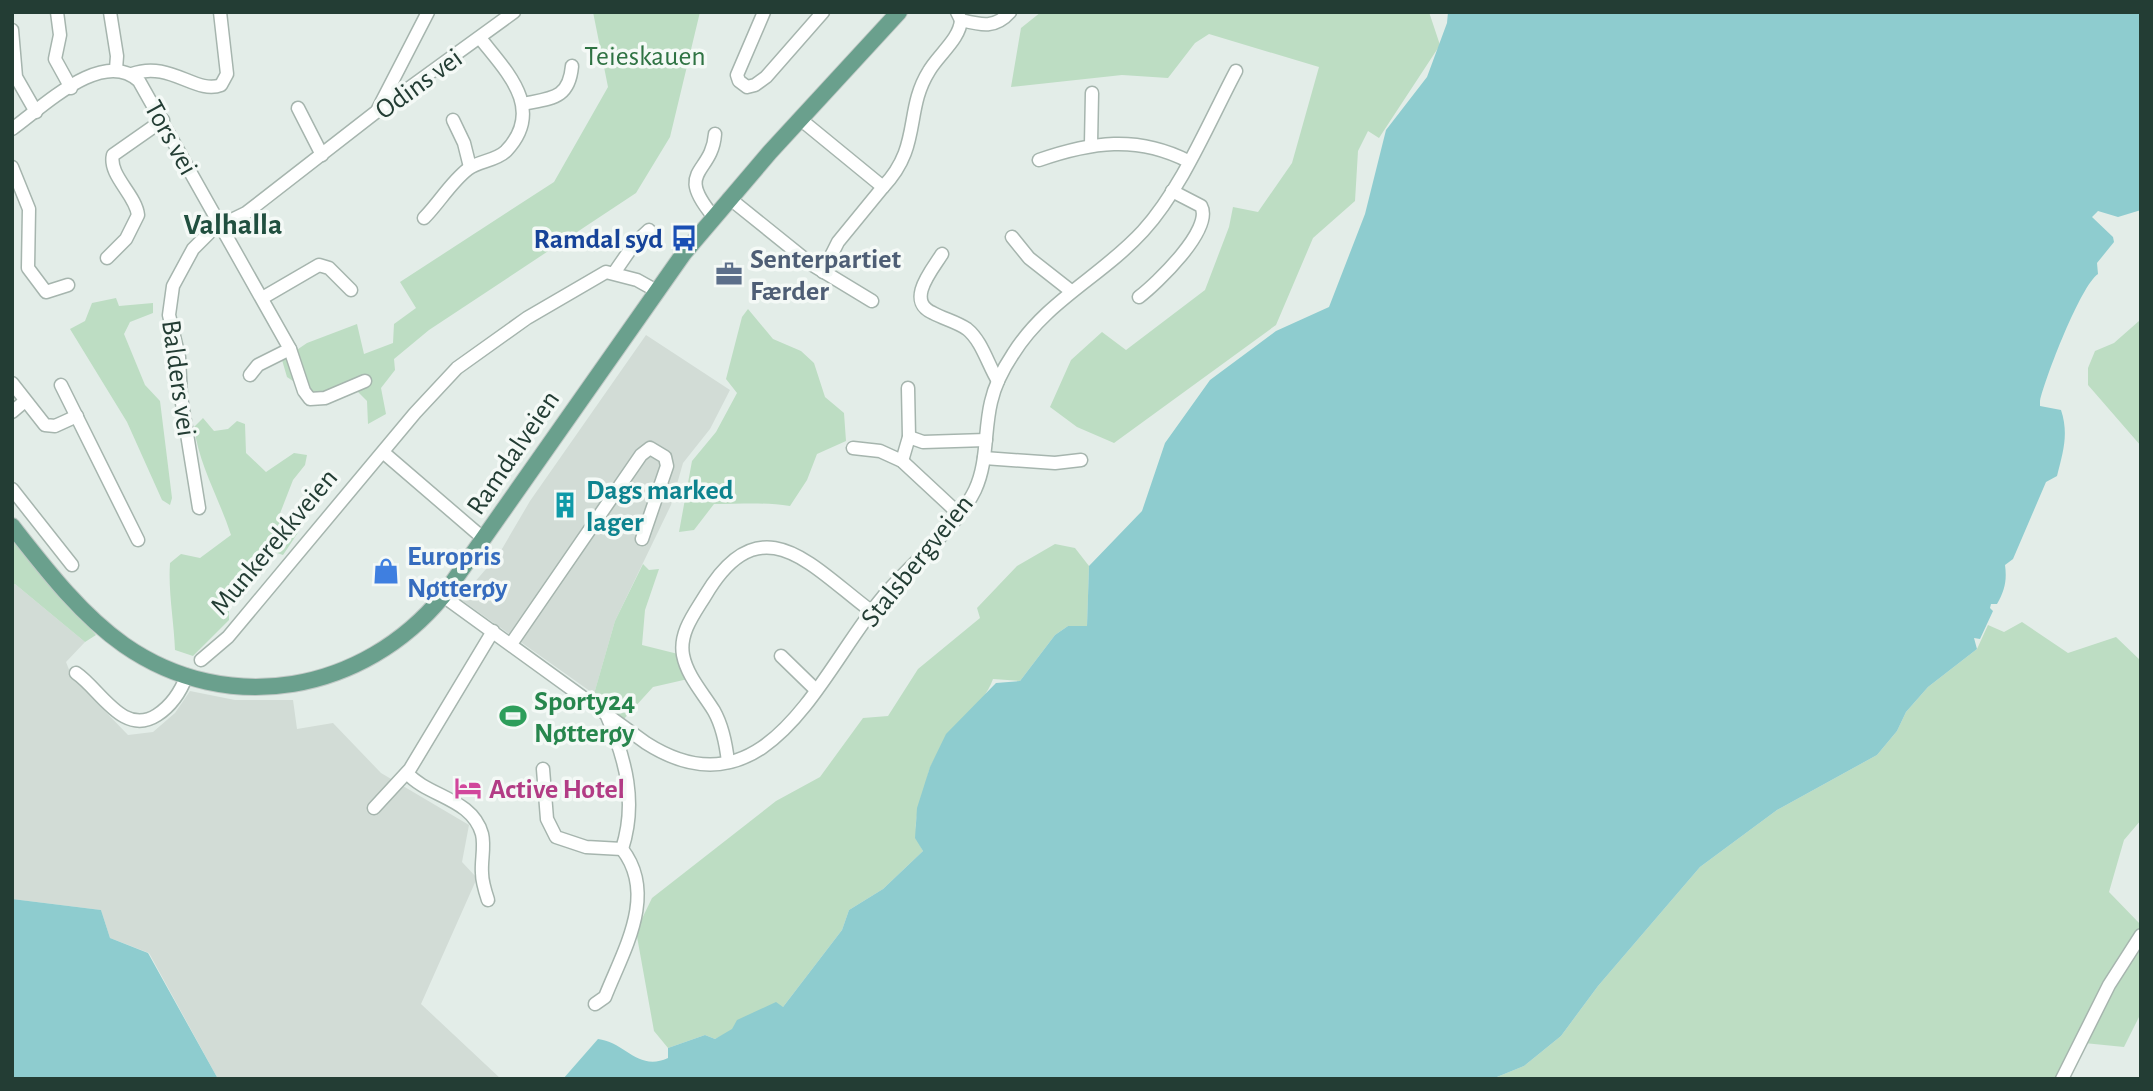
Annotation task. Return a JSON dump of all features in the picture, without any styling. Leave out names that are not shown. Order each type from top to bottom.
[{"type":"main road","points":[[729,198],[900,12]]},
{"type":"main road","name":"Ramdalveien","points":[[12,526],[68,593],[107,632],[141,656],[187,676],[214,682],[277,686],[323,678],[349,669],[388,648],[443,596],[655,290],[729,198]]},
{"type":"street","points":[[57,12],[60,35],[55,59],[71,88]]},
{"type":"street","points":[[110,12],[117,55],[116,69]]},
{"type":"street","points":[[12,129],[93,74],[116,69],[132,75],[165,71],[205,86],[221,85],[227,74],[220,12]]},
{"type":"street","points":[[376,112],[428,12]]},
{"type":"street","name":"Odins vei","points":[[222,225],[246,213],[376,112],[514,12]]},
{"type":"street","points":[[764,12],[737,75],[739,81],[747,87],[762,80],[823,12]]},
{"type":"street","points":[[823,272],[838,242],[905,157],[921,86],[957,32],[959,16],[991,25],[1010,12]]},
{"type":"street","points":[[12,30],[16,77],[36,112]]},
{"type":"street","points":[[424,218],[470,167],[507,150],[518,130],[523,104],[517,86],[480,38]]},
{"type":"street","points":[[523,104],[558,96],[569,85],[572,66]]},
{"type":"street","name":"Stalsbergveien","points":[[443,596],[607,715],[672,757],[702,765],[728,762],[752,755],[772,743],[788,728],[872,611],[959,514],[977,486],[984,458],[991,401],[998,380],[1025,337],[1049,309],[1143,231],[1172,191],[1236,71]]},
{"type":"street","name":"Tors vei","points":[[132,75],[146,90],[264,297],[290,349],[304,391],[310,399],[325,398],[365,381]]},
{"type":"street","points":[[1091,144],[1093,93]]},
{"type":"street","points":[[298,108],[322,155]]},
{"type":"street","points":[[800,119],[883,187]]},
{"type":"street","points":[[107,258],[126,239],[138,215],[135,203],[114,168],[113,155],[163,120]]},
{"type":"street","points":[[453,120],[464,143],[470,167]]},
{"type":"street","points":[[713,216],[696,196],[694,186],[715,134]]},
{"type":"street","points":[[1040,160],[1091,144],[1147,145],[1188,161]]},
{"type":"street","points":[[12,167],[29,209],[28,268],[46,292],[68,285]]},
{"type":"street","points":[[1139,298],[1184,253],[1202,216],[1200,206],[1172,191]]},
{"type":"street","points":[[729,198],[823,272],[872,301]]},
{"type":"street","name":"Balders vei","points":[[199,508],[181,397],[179,357],[171,326],[171,293],[193,249],[208,233],[222,225]]},
{"type":"street","points":[[649,230],[618,263],[614,273],[655,290]]},
{"type":"street","points":[[1012,237],[1029,258],[1071,291]]},
{"type":"street","points":[[942,254],[921,288],[922,304],[927,310],[958,323],[973,335],[998,380]]},
{"type":"street","points":[[264,297],[319,265],[329,268],[351,290]]},
{"type":"street","name":"Munkerekkveien","points":[[201,660],[228,637],[431,394],[475,352],[602,273],[614,273]]},
{"type":"street","points":[[250,375],[258,365],[290,349]]},
{"type":"street","points":[[12,383],[45,425],[55,426],[77,416]]},
{"type":"street","points":[[61,385],[138,540]]},
{"type":"street","points":[[902,460],[909,437],[908,388]]},
{"type":"street","points":[[12,412],[25,401]]},
{"type":"street","points":[[909,437],[923,442],[986,440]]},
{"type":"street","points":[[853,447],[880,450],[902,460],[959,514]]},
{"type":"street","points":[[511,644],[641,455],[650,448],[665,457],[667,466],[642,539]]},
{"type":"street","points":[[384,453],[484,538]]},
{"type":"street","points":[[984,458],[1055,463],[1081,460]]},
{"type":"street","points":[[12,489],[72,565]]},
{"type":"street","points":[[728,762],[720,724],[689,672],[682,649],[689,623],[718,576],[755,549],[782,548],[808,561],[872,611]]},
{"type":"street","points":[[374,808],[407,773],[493,631]]},
{"type":"street","points":[[781,656],[816,690]]},
{"type":"street","points":[[76,673],[122,715],[137,721],[151,719],[162,711],[181,690],[187,676]]},
{"type":"street","points":[[595,1004],[605,997],[639,906],[638,887],[622,849],[628,832],[631,796],[626,770],[607,715]]},
{"type":"street","points":[[543,769],[547,819],[556,837],[586,847],[622,849]]},
{"type":"street","points":[[407,773],[462,806],[478,826],[482,836],[482,879],[488,900]]},
{"type":"street","points":[[2062,1079],[2109,985],[2141,935]]},
{"type":"shaded area","points":[[646,335],[730,390],[710,429],[683,463],[671,505],[615,621],[594,694],[460,599],[499,554],[530,501]]},
{"type":"shaded area","points":[[15,584],[85,642],[66,662],[72,677],[128,735],[153,732],[175,713],[190,691],[235,700],[293,700],[297,729],[333,723],[381,773],[469,825],[462,862],[477,878],[421,1004],[501,1079],[218,1079],[149,953],[110,938],[101,910],[12,899],[12,585]]},
{"type":"green space","name":"Teieskauen","points":[[593,12],[700,12],[670,137],[636,193],[429,330],[394,359],[395,370],[381,388],[386,414],[368,424],[367,401],[350,384],[303,400],[299,385],[287,377],[282,360],[307,343],[357,324],[364,354],[393,343],[394,324],[416,308],[400,282],[554,182],[608,87]]},
{"type":"green space","points":[[1041,12],[1429,12],[1440,45],[1379,138],[1368,131],[1358,151],[1355,201],[1313,238],[1276,325],[1114,443],[1077,427],[1050,407],[1071,360],[1102,332],[1126,350],[1205,290],[1229,227],[1233,207],[1258,212],[1292,163],[1319,67],[1209,34],[1195,43],[1168,78],[1122,75],[1011,87],[1021,28]]},
{"type":"green space","points":[[116,298],[119,306],[153,303],[153,313],[130,322],[124,334],[145,385],[160,401],[172,498],[170,505],[162,500],[127,422],[70,329],[85,321],[92,303]]},
{"type":"green space","points":[[748,309],[773,339],[801,351],[814,363],[825,397],[844,413],[846,441],[817,454],[807,480],[790,506],[714,504],[694,530],[679,532],[692,461],[716,432],[737,393],[726,379],[742,317]]},
{"type":"green space","points":[[2139,321],[2141,446],[2088,385],[2088,368],[2095,351],[2114,343]]},
{"type":"green space","points":[[203,418],[214,431],[228,429],[237,421],[245,424],[246,453],[266,472],[294,453],[307,455],[305,465],[293,480],[279,516],[299,531],[283,555],[265,549],[256,558],[252,577],[240,578],[229,594],[229,620],[193,656],[175,650],[170,563],[181,554],[200,558],[231,535],[197,441],[194,427]]},
{"type":"green space","points":[[12,538],[96,635],[85,642],[15,584],[12,585]]},
{"type":"green space","points":[[1055,544],[1075,548],[1089,566],[1087,627],[1068,626],[1055,635],[1020,681],[993,679],[981,701],[944,745],[930,768],[917,813],[916,832],[923,851],[883,889],[849,910],[842,930],[783,1007],[715,1039],[705,1035],[668,1048],[654,1031],[636,931],[652,898],[776,801],[820,777],[863,718],[888,716],[918,669],[980,618],[977,608],[1017,566]]},
{"type":"green space","points":[[643,564],[649,570],[659,569],[645,610],[642,645],[678,654],[688,679],[653,687],[623,720],[594,694],[615,621]]},
{"type":"green space","points":[[2022,622],[2068,653],[2116,637],[2141,661],[2141,820],[2124,840],[2109,892],[2141,925],[2141,1013],[2124,1047],[2074,1042],[2055,1079],[1492,1079],[1524,1066],[1561,1036],[1598,986],[1700,867],[1777,810],[1877,755],[1897,731],[1906,712],[1928,687],[1977,649],[1988,625],[2004,632]]},
{"type":"water","points":[[1448,12],[2141,12],[2141,210],[2118,217],[2098,211],[2092,217],[2113,237],[2114,242],[2097,263],[2098,274],[2082,295],[2073,313],[2040,401],[2040,406],[2061,410],[2065,427],[2057,476],[2046,482],[2013,559],[2005,565],[2004,589],[1997,604],[1991,604],[1993,611],[1980,639],[1974,638],[1977,649],[1928,687],[1906,712],[1897,731],[1877,755],[1777,810],[1700,867],[1598,986],[1561,1036],[1524,1066],[1492,1079],[563,1079],[598,1039],[608,1041],[640,1059],[657,1061],[668,1058],[668,1048],[705,1035],[715,1039],[732,1029],[737,1020],[776,1002],[783,1007],[842,930],[849,910],[883,889],[923,851],[915,838],[917,808],[930,767],[946,734],[996,683],[1020,681],[1055,635],[1068,626],[1087,626],[1089,566],[1142,511],[1165,443],[1210,380],[1276,331],[1329,307],[1365,214],[1386,130],[1427,77],[1447,23]]},
{"type":"water","points":[[12,899],[101,910],[110,938],[148,953],[218,1079],[12,1079]]},
{"type":"place","name":"Ramdal syd","points":[[684,238]]},
{"type":"place","name":"Senterpartiet Færder","points":[[729,274]]},
{"type":"place","name":"Dags marked lager","points":[[565,505]]},
{"type":"place","name":"Europris Nøtterøy","points":[[386,571]]},
{"type":"place","name":"Sporty24 Nøtterøy","points":[[513,716]]},
{"type":"place","name":"Active Hotel","points":[[468,788]]},
{"type":"district","name":"Valhalla","points":[[233,224]]}]
